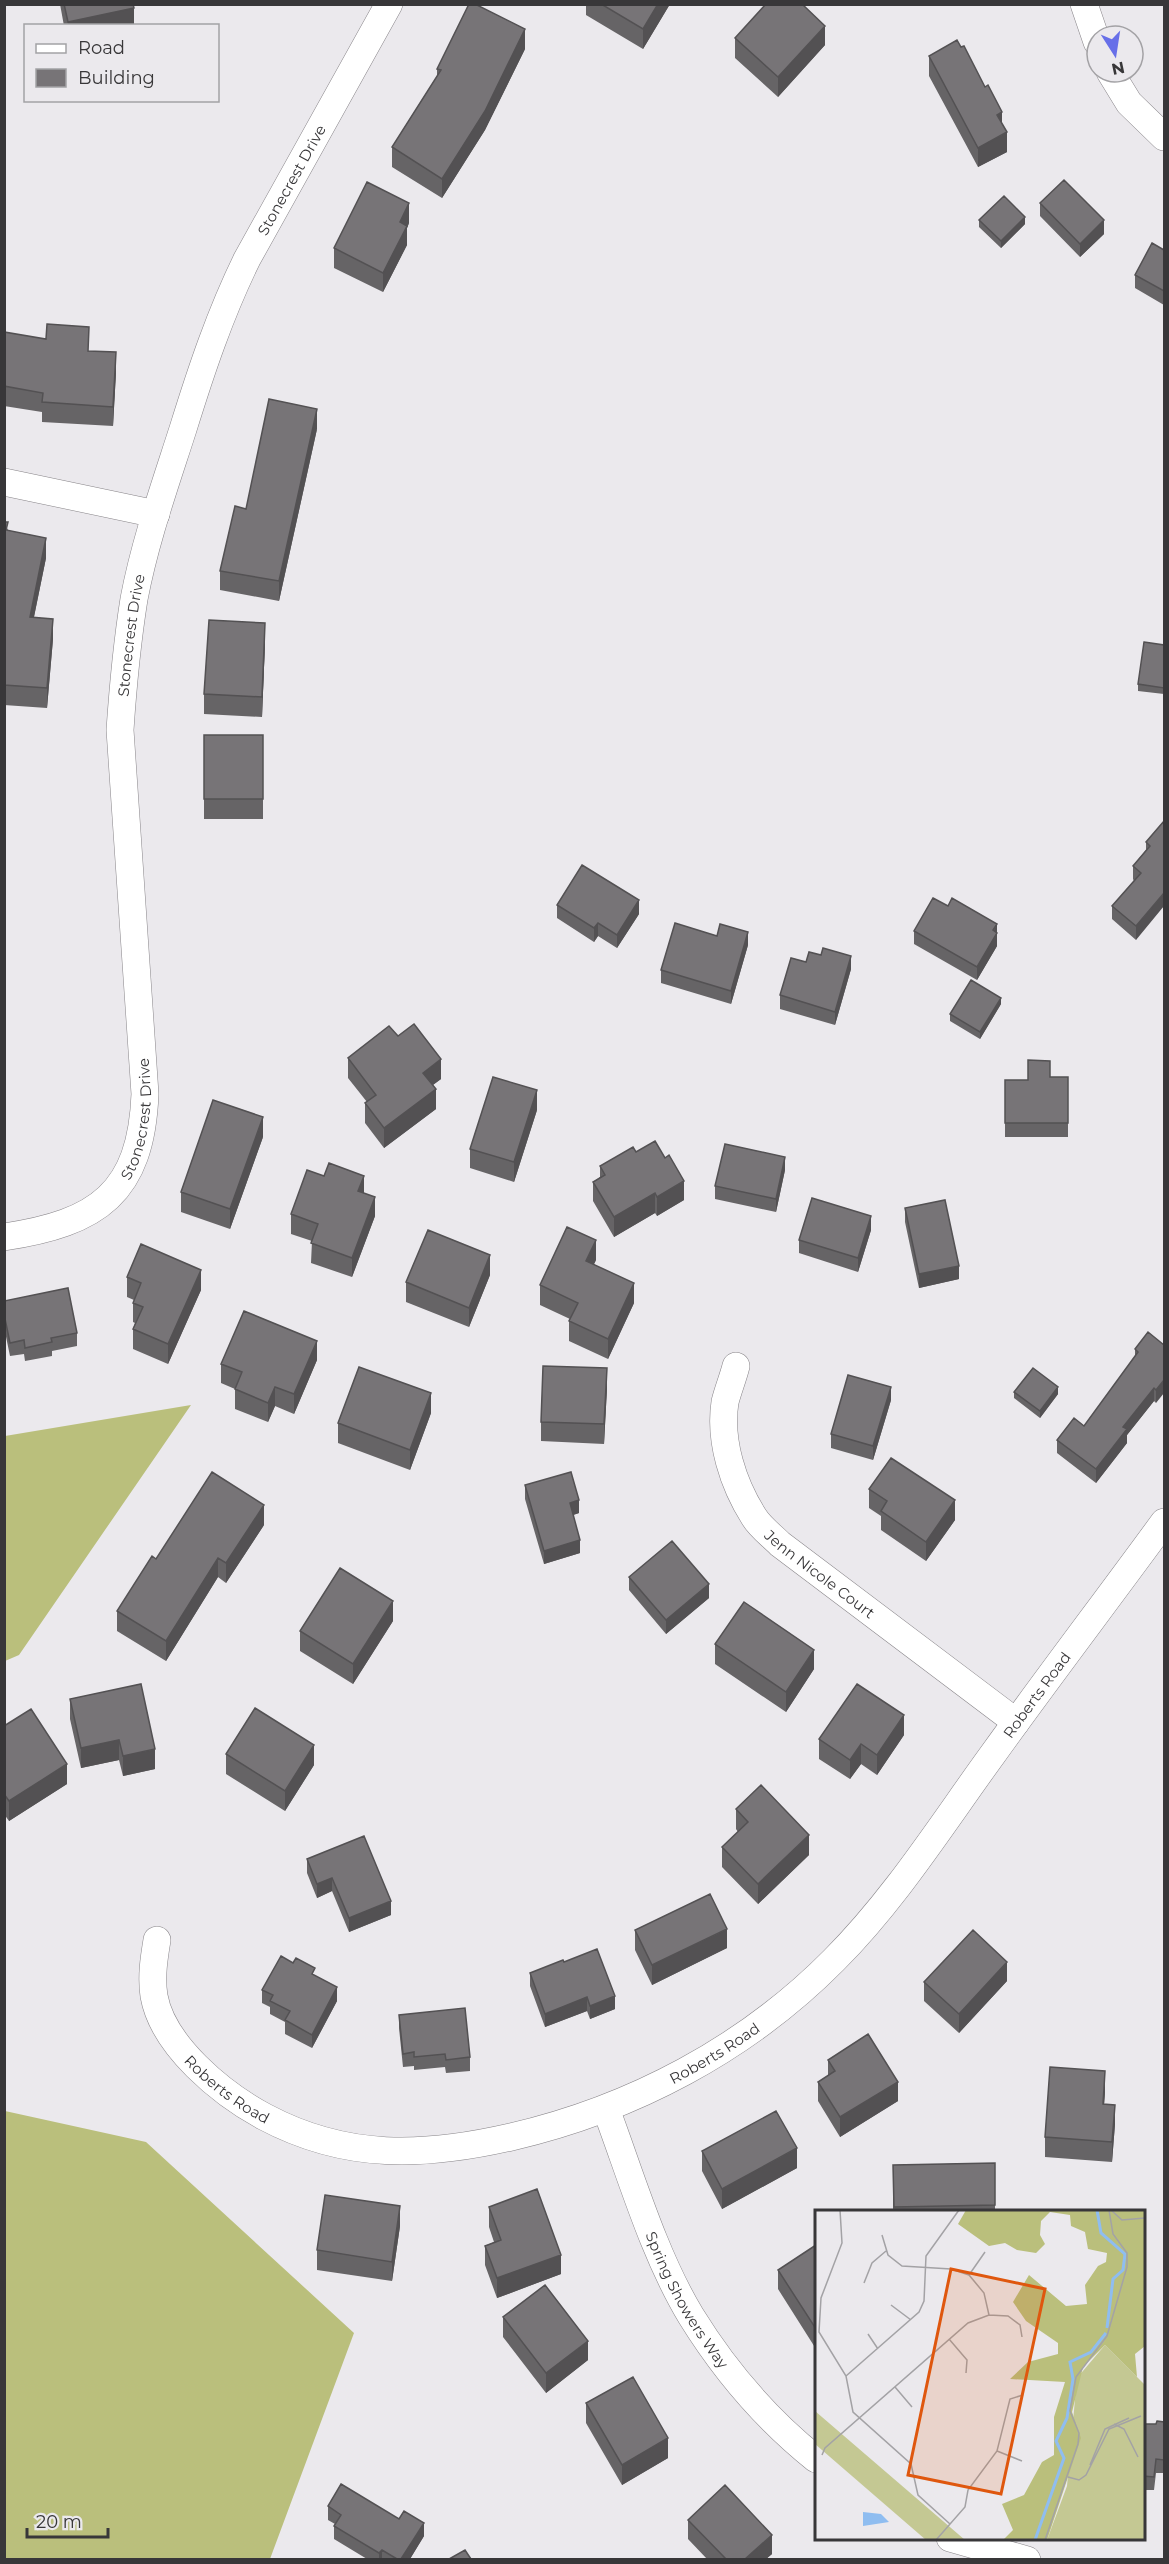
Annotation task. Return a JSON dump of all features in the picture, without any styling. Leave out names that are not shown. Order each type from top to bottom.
[{"type":"street","name":"Stonecrest Drive","points":[[4,1238],[69,1223],[92,1210],[116,1190],[134,1160],[143,1126],[145,1094],[120,730],[124,671],[135,598],[156,514],[205,358],[226,300],[389,4]]},
{"type":"street","points":[[1084,4],[1091,24]]},
{"type":"street","points":[[1117,84],[1129,103],[1164,137]]},
{"type":"street","points":[[4,482],[156,514]]},
{"type":"street","name":"Jenn Nicole Court","points":[[736,1366],[726,1401],[723,1423],[726,1450],[737,1485],[754,1519],[780,1544],[1016,1722]]},
{"type":"street","name":"Roberts Road","points":[[157,1940],[153,1973],[154,1995],[159,2015],[179,2045],[206,2077],[236,2101],[284,2127],[336,2145],[375,2152],[421,2151],[501,2139],[542,2130],[606,2109],[672,2080],[735,2042],[785,2004],[834,1961],[891,1895],[1164,1522]]},
{"type":"street","name":"Spring Showers Way","points":[[606,2109],[664,2261],[690,2314],[723,2364],[763,2412],[815,2458]]},
{"type":"street","points":[[941,2559],[948,2540]]},
{"type":"street","points":[[957,2540],[1028,2559]]},
{"type":"green space","points":[[191,1405],[19,1655],[5,1661],[5,1436]]},
{"type":"green space","points":[[5,2111],[146,2142],[354,2333],[270,2559],[5,2559]]},
{"type":"building","points":[[64,4],[133,4],[134,8],[68,22]]},
{"type":"building","points":[[469,4],[475,4],[525,29],[485,111],[442,179],[392,147],[441,70],[437,69]]},
{"type":"building","points":[[601,4],[658,4],[643,29]]},
{"type":"building","points":[[766,4],[802,4],[825,26],[778,77],[735,38]]},
{"type":"building","points":[[957,40],[961,47],[964,46],[985,87],[988,85],[1002,112],[997,115],[1007,132],[978,148],[929,56]]},
{"type":"building","points":[[1064,180],[1104,220],[1080,244],[1040,203]]},
{"type":"building","points":[[367,182],[409,203],[400,222],[407,226],[383,273],[334,248]]},
{"type":"building","points":[[1004,196],[1025,217],[1001,241],[979,220]]},
{"type":"building","points":[[1152,243],[1164,250],[1164,291],[1135,275]]},
{"type":"building","points":[[47,324],[89,327],[88,351],[116,352],[113,407],[42,402],[43,393],[4,386],[4,332],[46,339]]},
{"type":"building","points":[[269,399],[317,409],[279,581],[220,571],[235,506],[246,509]]},
{"type":"building","points":[[4,522],[8,522],[6,530],[46,538],[30,617],[53,619],[47,688],[4,685]]},
{"type":"building","points":[[209,620],[265,623],[262,697],[204,694]]},
{"type":"building","points":[[1144,642],[1164,645],[1164,688],[1138,684]]},
{"type":"building","points":[[204,735],[263,735],[263,799],[204,799]]},
{"type":"building","points":[[1164,821],[1164,893],[1136,926],[1112,906],[1141,873],[1133,866],[1150,846],[1146,842]]},
{"type":"building","points":[[582,865],[639,900],[617,935],[598,923],[594,928],[557,905]]},
{"type":"building","points":[[933,898],[948,906],[952,898],[997,924],[993,930],[997,933],[977,967],[914,931]]},
{"type":"building","points":[[675,923],[717,936],[720,924],[748,932],[731,991],[661,970]]},
{"type":"building","points":[[823,948],[851,956],[835,1012],[780,995],[791,958],[806,962],[809,952],[821,955]]},
{"type":"building","points":[[971,980],[1001,998],[980,1032],[950,1014]]},
{"type":"building","points":[[414,1024],[441,1059],[423,1073],[436,1089],[384,1128],[365,1103],[376,1095],[348,1058],[389,1026],[398,1036]]},
{"type":"building","points":[[1028,1060],[1050,1061],[1050,1077],[1068,1077],[1068,1123],[1005,1123],[1005,1080],[1028,1080]]},
{"type":"building","points":[[493,1077],[537,1090],[514,1162],[470,1149]]},
{"type":"building","points":[[213,1100],[263,1117],[230,1209],[181,1192]]},
{"type":"building","points":[[655,1141],[665,1158],[669,1155],[684,1181],[657,1197],[655,1193],[614,1217],[593,1182],[605,1175],[600,1166],[633,1147],[636,1152]]},
{"type":"building","points":[[725,1144],[785,1157],[776,1199],[715,1186]]},
{"type":"building","points":[[329,1163],[364,1176],[358,1191],[375,1197],[352,1258],[311,1243],[318,1224],[291,1214],[307,1170],[324,1176]]},
{"type":"building","points":[[812,1198],[871,1216],[858,1258],[799,1240]]},
{"type":"building","points":[[945,1200],[959,1266],[919,1274],[905,1208]]},
{"type":"building","points":[[567,1227],[596,1240],[586,1261],[634,1283],[608,1339],[569,1321],[578,1303],[540,1285]]},
{"type":"building","points":[[428,1230],[490,1255],[469,1308],[406,1282]]},
{"type":"building","points":[[141,1244],[201,1270],[168,1344],[133,1329],[143,1307],[133,1303],[141,1283],[127,1277]]},
{"type":"building","points":[[68,1288],[77,1333],[51,1338],[52,1342],[25,1348],[24,1340],[10,1343],[4,1314],[4,1301]]},
{"type":"building","points":[[244,1311],[317,1341],[294,1394],[275,1387],[268,1403],[235,1389],[242,1372],[221,1364]]},
{"type":"building","points":[[1148,1332],[1164,1345],[1164,1380],[1156,1390],[1154,1388],[1123,1427],[1127,1429],[1096,1469],[1057,1440],[1074,1418],[1084,1426],[1138,1352],[1135,1349]]},
{"type":"building","points":[[543,1366],[607,1368],[604,1424],[541,1422]]},
{"type":"building","points":[[359,1367],[431,1393],[410,1450],[338,1423]]},
{"type":"building","points":[[1033,1368],[1058,1387],[1040,1411],[1014,1392]]},
{"type":"building","points":[[848,1375],[891,1387],[873,1446],[831,1434]]},
{"type":"building","points":[[891,1458],[955,1500],[926,1542],[881,1511],[887,1501],[869,1489]]},
{"type":"building","points":[[212,1472],[264,1505],[226,1563],[218,1558],[166,1641],[117,1611],[152,1556],[156,1559]]},
{"type":"building","points":[[571,1472],[579,1500],[570,1503],[580,1540],[544,1551],[525,1485]]},
{"type":"building","points":[[672,1541],[709,1584],[666,1620],[629,1577]]},
{"type":"building","points":[[340,1568],[393,1601],[353,1664],[300,1631]]},
{"type":"building","points":[[744,1602],[814,1650],[786,1692],[715,1644]]},
{"type":"building","points":[[141,1684],[155,1749],[123,1756],[119,1740],[81,1748],[70,1699]]},
{"type":"building","points":[[857,1684],[904,1715],[877,1755],[861,1744],[850,1760],[819,1739]]},
{"type":"building","points":[[255,1708],[314,1745],[285,1791],[226,1754]]},
{"type":"building","points":[[31,1709],[67,1764],[9,1801],[4,1794],[4,1726]]},
{"type":"building","points":[[761,1785],[809,1835],[758,1884],[722,1847],[748,1822],[736,1809]]},
{"type":"building","points":[[364,1836],[391,1901],[349,1918],[332,1878],[317,1884],[307,1859]]},
{"type":"building","points":[[710,1894],[727,1929],[652,1965],[635,1930]]},
{"type":"building","points":[[973,1930],[1007,1962],[959,2014],[924,1982]]},
{"type":"building","points":[[597,1949],[615,1996],[590,2006],[587,1997],[545,2014],[530,1973]]},
{"type":"building","points":[[281,1956],[293,1963],[296,1958],[315,1968],[312,1974],[337,1987],[312,2035],[285,2020],[290,2011],[270,2001],[273,1995],[262,1990]]},
{"type":"building","points":[[465,2008],[470,2057],[446,2060],[445,2054],[414,2057],[414,2052],[403,2054],[399,2015]]},
{"type":"building","points":[[868,2034],[898,2082],[840,2117],[818,2082],[835,2071],[828,2060]]},
{"type":"building","points":[[1050,2067],[1105,2071],[1103,2104],[1115,2105],[1112,2142],[1045,2137]]},
{"type":"building","points":[[776,2111],[797,2148],[722,2189],[702,2151]]},
{"type":"building","points":[[995,2163],[995,2205],[894,2207],[893,2165]]},
{"type":"building","points":[[537,2189],[561,2255],[497,2278],[485,2246],[501,2240],[489,2207]]},
{"type":"building","points":[[325,2195],[400,2206],[392,2262],[317,2250]]},
{"type":"building","points":[[815,2246],[815,2327],[778,2270]]},
{"type":"building","points":[[545,2285],[588,2341],[546,2373],[503,2317]]},
{"type":"building","points":[[633,2377],[668,2438],[622,2465],[586,2403]]},
{"type":"building","points":[[1157,2421],[1164,2422],[1164,2460],[1156,2459],[1154,2477],[1145,2476],[1145,2424],[1156,2424]]},
{"type":"building","points":[[341,2484],[399,2519],[404,2511],[424,2523],[401,2559],[382,2550],[379,2553],[334,2526],[341,2515],[328,2506]]},
{"type":"building","points":[[725,2485],[772,2535],[745,2559],[726,2559],[688,2520]]},
{"type":"building","points":[[465,2550],[471,2559],[449,2559]]}]
